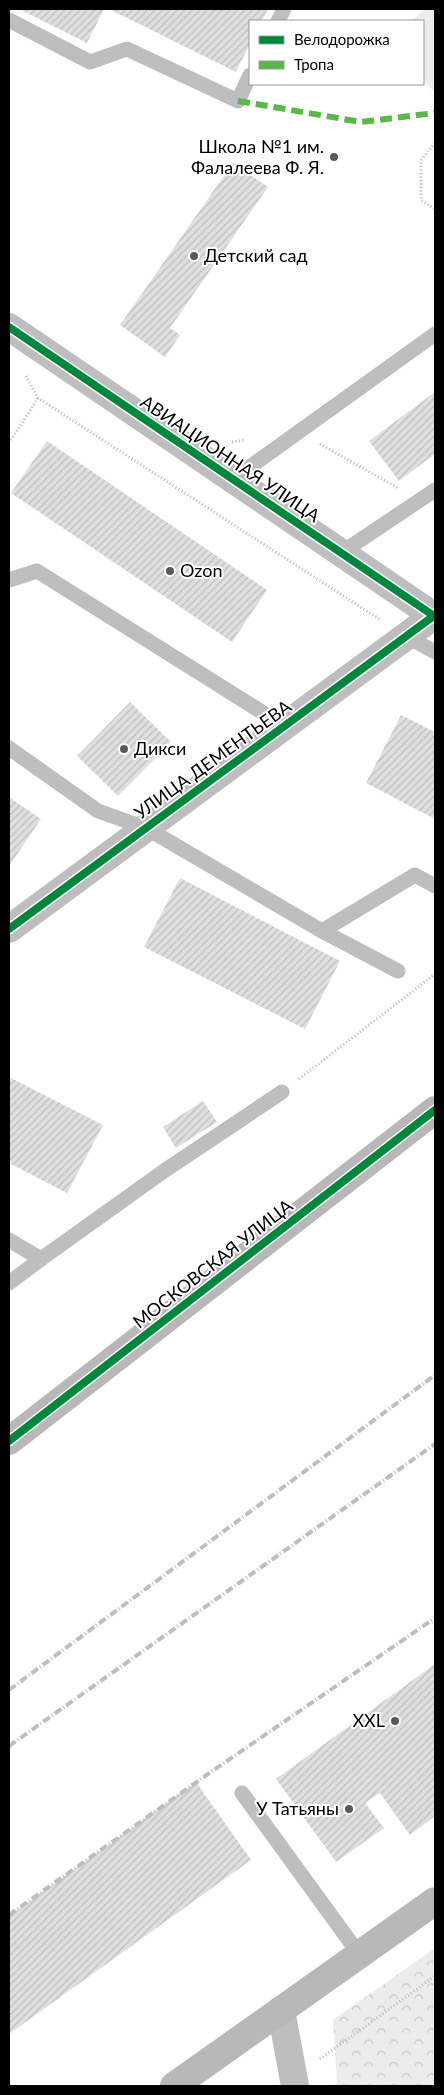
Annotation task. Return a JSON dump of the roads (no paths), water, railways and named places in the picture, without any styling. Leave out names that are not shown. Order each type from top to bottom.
[{"type":"street","name":"АВИАЦИОННАЯ УЛИЦА","points":[[9,327],[435,616]]},
{"type":"street","name":"УЛИЦА ДЕМЕНТЬЕВА","points":[[9,929],[435,616]]},
{"type":"street","name":"МОСКОВСКАЯ УЛИЦА","points":[[9,1441],[435,1110]]},
{"type":"street","points":[[174,2086],[435,1901]]},
{"type":"street","points":[[281,2010],[294,2082]]},
{"type":"lane","points":[[9,20],[90,62],[128,49],[238,101],[249,78]]},
{"type":"lane","points":[[233,479],[435,334]]},
{"type":"lane","points":[[341,552],[435,490]]},
{"type":"lane","points":[[9,580],[37,571],[284,726]]},
{"type":"lane","points":[[406,636],[435,652]]},
{"type":"lane","points":[[9,748],[98,811],[146,828],[322,931],[398,971]]},
{"type":"lane","points":[[322,931],[415,875],[435,886]]},
{"type":"lane","points":[[9,1283],[164,1171],[282,1092]]},
{"type":"lane","points":[[9,1240],[41,1259]]},
{"type":"lane","points":[[242,1793],[359,1954]]},
{"type":"railway","points":[[9,1690],[435,1375]]},
{"type":"railway","points":[[9,1746],[435,1444]]},
{"type":"railway","points":[[9,1915],[208,1774],[435,1618]]},
{"type":"place","name":"Школа №1 им. Фалалеева Ф. Я.","points":[[334,157]]},
{"type":"place","name":"Детский сад","points":[[194,256]]},
{"type":"place","name":"Ozon","points":[[170,571]]},
{"type":"place","name":"Дикси","points":[[124,749]]},
{"type":"place","name":"XXL","points":[[395,1721]]},
{"type":"place","name":"У Татьяны","points":[[349,1809]]}]
